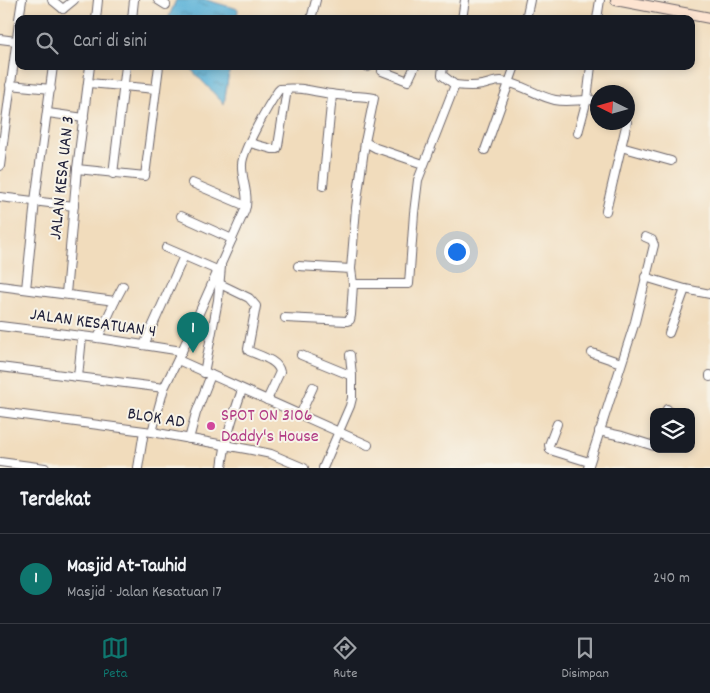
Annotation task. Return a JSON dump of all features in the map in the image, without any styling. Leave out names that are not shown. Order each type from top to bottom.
[{"type":"main road","points":[[616,0],[654,3],[710,18]]},
{"type":"street","points":[[20,15],[22,0]]},
{"type":"street","points":[[52,0],[63,9]]},
{"type":"street","points":[[62,15],[63,9],[74,0]]},
{"type":"street","points":[[96,15],[98,0]]},
{"type":"street","points":[[132,15],[134,0]]},
{"type":"street","points":[[158,0],[166,5]]},
{"type":"street","points":[[312,15],[316,0]]},
{"type":"street","points":[[463,15],[465,0]]},
{"type":"street","points":[[527,15],[530,0]]},
{"type":"street","points":[[598,15],[600,0]]},
{"type":"street","points":[[0,39],[15,41]]},
{"type":"street","points":[[0,166],[15,48]]},
{"type":"street","points":[[26,289],[34,201],[53,70]]},
{"type":"street","name":"JALAN KESA UAN 3","points":[[66,294],[77,170],[90,70]]},
{"type":"street","points":[[113,174],[125,70]]},
{"type":"street","points":[[77,170],[145,176],[158,70]]},
{"type":"street","points":[[382,71],[408,81],[414,70]]},
{"type":"street","points":[[443,70],[442,75],[455,85],[470,86],[496,81],[510,82],[558,101],[590,100]]},
{"type":"street","points":[[485,150],[514,70]]},
{"type":"street","points":[[578,133],[587,99],[591,70]]},
{"type":"street","points":[[89,83],[156,89]]},
{"type":"street","points":[[10,85],[51,89]]},
{"type":"street","points":[[353,284],[409,284],[415,198],[423,164],[434,142],[455,85]]},
{"type":"street","points":[[138,468],[148,432],[164,388],[246,206],[242,164],[250,142],[276,93],[280,89],[302,88],[332,94],[374,98],[365,142],[356,208],[351,269],[353,284],[352,316],[350,320],[285,318]]},
{"type":"street","points":[[250,142],[272,150],[277,149],[287,89]]},
{"type":"street","points":[[323,186],[332,94]]},
{"type":"street","points":[[48,113],[84,118]]},
{"type":"street","points":[[606,211],[625,130]]},
{"type":"street","points":[[365,142],[376,148],[423,164]]},
{"type":"street","points":[[621,147],[671,161]]},
{"type":"street","points":[[192,183],[246,206]]},
{"type":"street","points":[[0,197],[74,206]]},
{"type":"street","points":[[181,216],[232,239]]},
{"type":"street","points":[[556,424],[549,449],[588,465],[636,322],[654,243],[645,237]]},
{"type":"street","points":[[166,248],[219,267]]},
{"type":"street","points":[[144,345],[184,256]]},
{"type":"street","points":[[298,266],[351,269]]},
{"type":"street","points":[[189,439],[208,374],[220,284],[219,267]]},
{"type":"street","points":[[645,277],[710,294]]},
{"type":"street","points":[[220,284],[249,298],[256,306],[248,349],[276,363],[280,369],[267,400]]},
{"type":"street","points":[[0,286],[114,301]]},
{"type":"street","points":[[98,338],[114,301],[123,286]]},
{"type":"street","points":[[669,333],[685,289]]},
{"type":"street","name":"JALAN KESATUAN 4","points":[[0,326],[182,351]]},
{"type":"street","points":[[78,377],[82,337]]},
{"type":"street","points":[[592,353],[621,363]]},
{"type":"street","points":[[301,355],[352,376]]},
{"type":"street","points":[[323,468],[351,402],[352,376],[350,355]]},
{"type":"street","points":[[178,360],[368,445]]},
{"type":"street","points":[[0,367],[164,388]]},
{"type":"street","points":[[300,415],[313,387]]},
{"type":"street","points":[[222,468],[225,445],[242,390]]},
{"type":"street","name":"BLOK AD","points":[[0,412],[148,432],[225,445],[271,454],[304,468]]},
{"type":"street","points":[[599,431],[650,445]]},
{"type":"street","points":[[0,462],[45,468]]},
{"type":"water","points":[[176,0],[206,0],[238,9],[237,15],[170,15]]},
{"type":"water","points":[[192,70],[229,70],[224,104]]},
{"type":"place","name":"Masjid At-Tauhid","points":[[193,353]]},
{"type":"place","name":"SPOT ON 3106 Daddy's House","points":[[211,426]]}]
